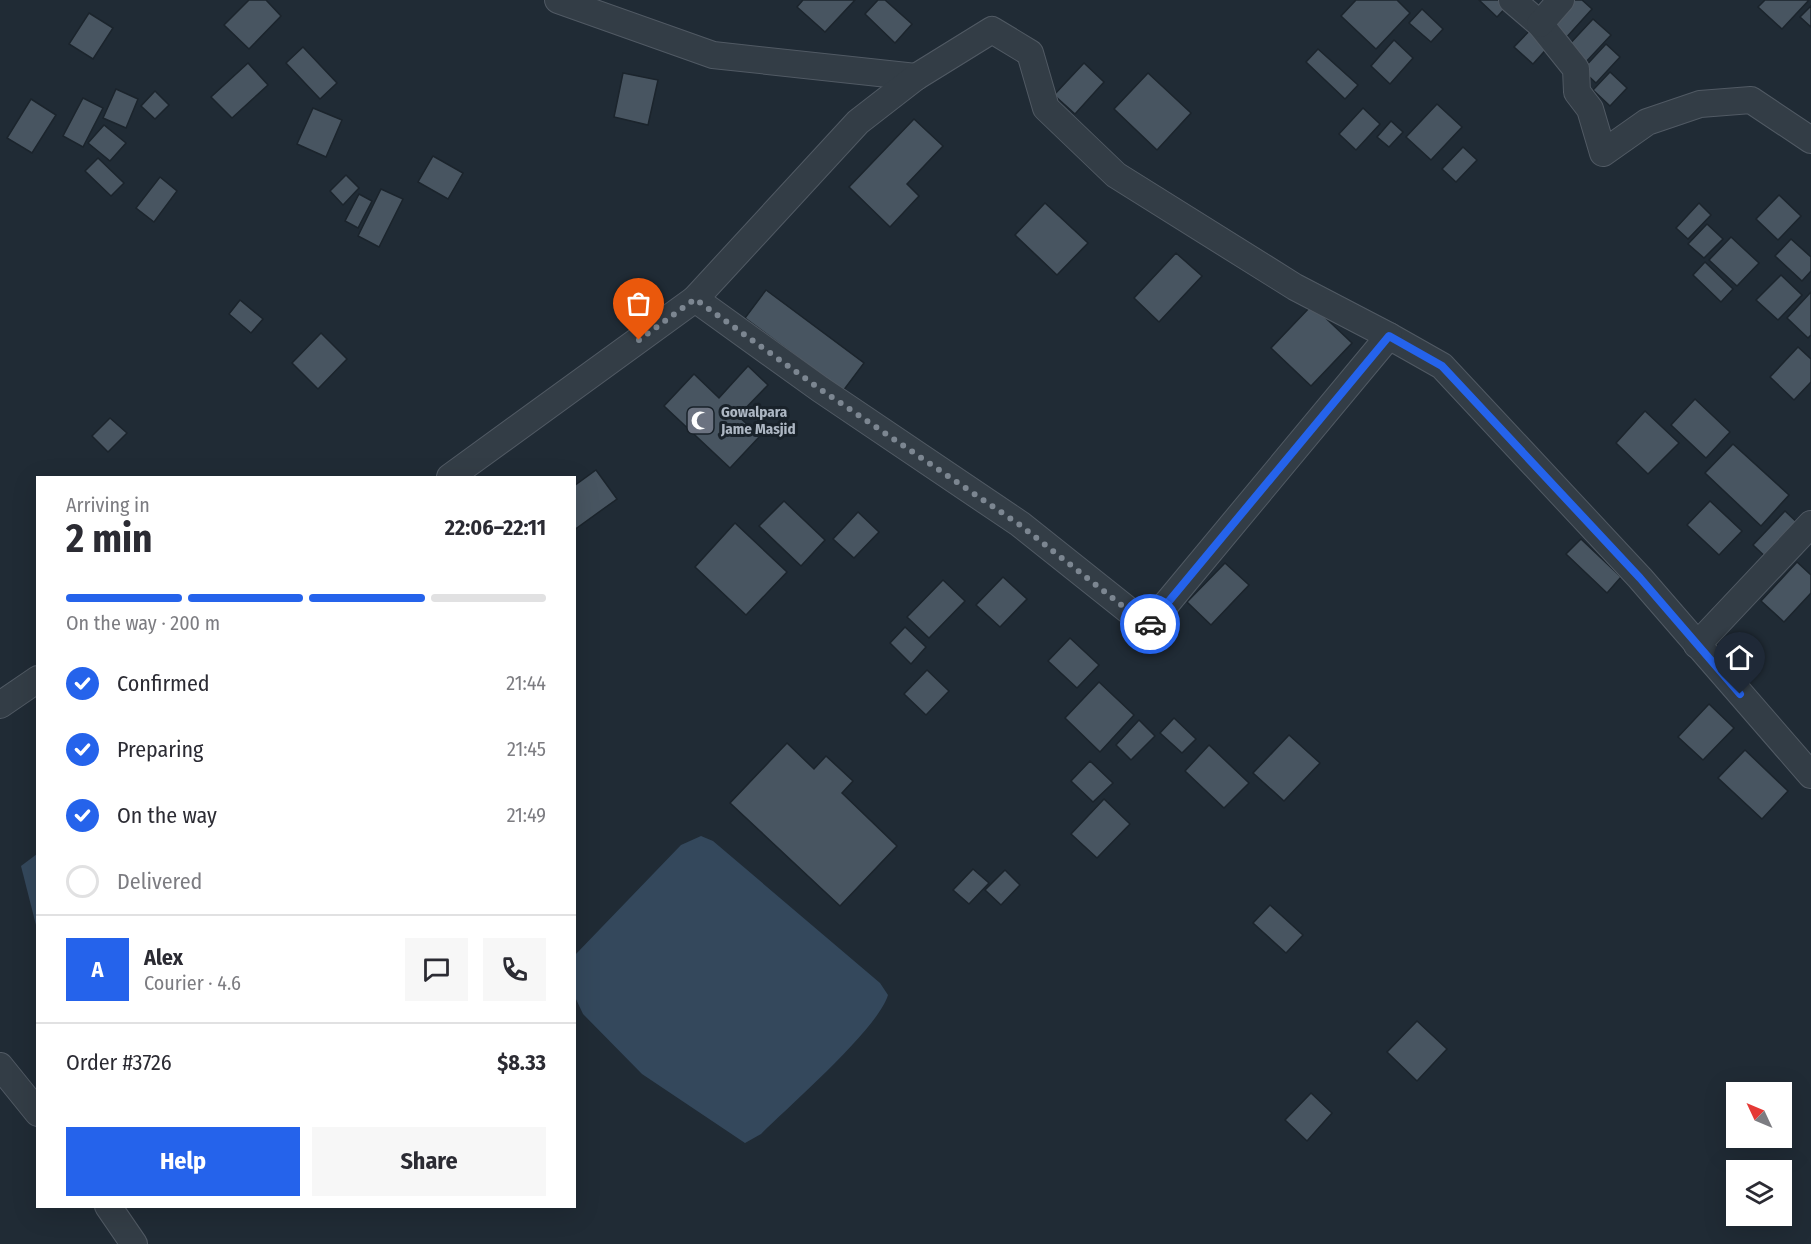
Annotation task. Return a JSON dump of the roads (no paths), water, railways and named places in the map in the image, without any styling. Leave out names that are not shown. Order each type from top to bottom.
[{"type":"street","points":[[558,0],[713,55],[916,77]]},
{"type":"street","points":[[1512,0],[1540,24],[1576,69],[1577,92],[1590,109],[1603,153],[1647,123],[1658,119],[1700,104],[1751,100],[1811,140]]},
{"type":"street","points":[[1540,24],[1561,0]]},
{"type":"street","points":[[451,476],[695,299],[858,122],[916,77],[992,30],[1030,53],[1046,108],[1116,176],[1295,287],[1442,366],[1640,578],[1811,775]]},
{"type":"street","points":[[695,299],[820,389],[1020,525],[1148,626],[1389,336]]},
{"type":"street","points":[[1697,645],[1811,524]]},
{"type":"street","points":[[0,705],[36,681]]},
{"type":"street","points":[[0,1066],[36,1111]]},
{"type":"street","points":[[109,1208],[134,1244]]},
{"type":"water","points":[[701,836],[713,841],[880,983],[888,995],[881,1010],[851,1046],[761,1134],[745,1143],[642,1074],[583,1014],[576,999],[576,954],[681,845]]},
{"type":"water","points":[[36,855],[36,925],[21,866]]},
{"type":"place","name":"Gowalpara Jame Masjid","points":[[700,421]]}]
